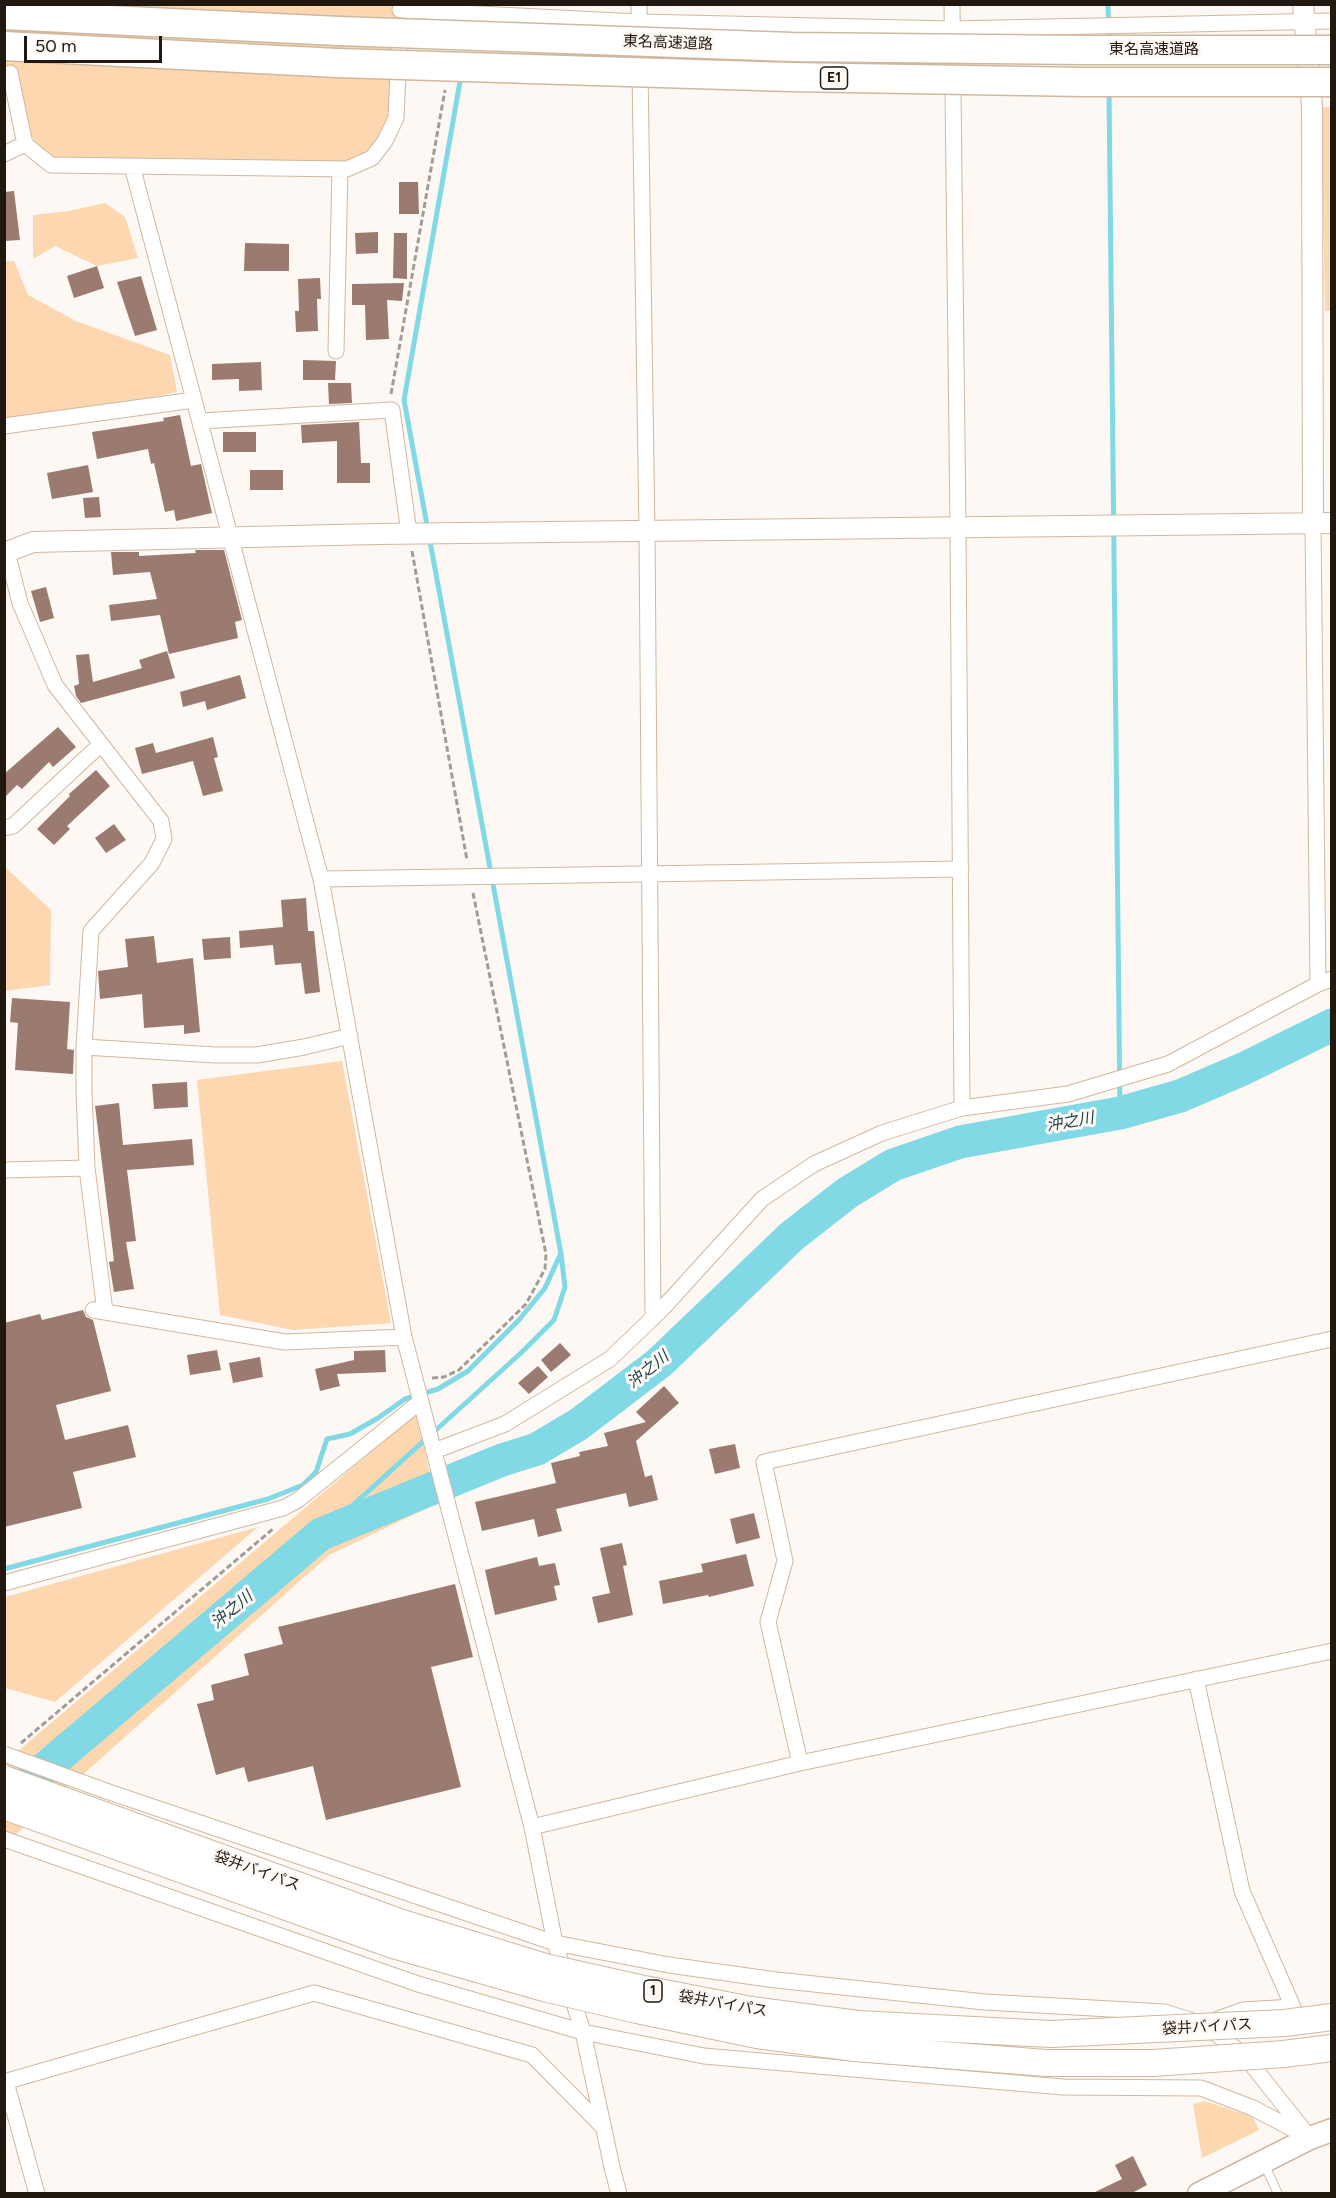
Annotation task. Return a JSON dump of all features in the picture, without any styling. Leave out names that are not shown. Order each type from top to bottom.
[{"type":"highway","name":"東名高速道路","points":[[4,15],[339,31],[792,47],[1332,50]]},
{"type":"highway","name":"東名高速道路","points":[[7,60],[337,63],[790,77],[1084,82],[1332,82]]},
{"type":"highway","name":"袋井バイパス","points":[[4,1779],[413,1926],[545,1967],[751,2010],[858,2024],[1051,2034],[1284,2023],[1332,2017]]},
{"type":"highway","name":"袋井バイパス","points":[[4,1806],[393,1945],[544,1988],[757,2035],[855,2048],[1046,2063],[1153,2064],[1332,2048]]},
{"type":"main road","points":[[1310,2138],[1332,2120]]},
{"type":"main road","points":[[1200,2193],[1310,2138],[1332,2130]]},
{"type":"street","points":[[639,4],[647,531],[653,1318]]},
{"type":"street","points":[[952,4],[962,1108]]},
{"type":"street","points":[[7,60],[26,144],[51,165],[347,169],[372,158],[385,141],[396,118],[400,7],[639,22],[952,29],[1304,13],[1332,21]]},
{"type":"street","points":[[434,1451],[506,1424],[610,1359],[653,1318],[762,1199],[814,1164],[882,1133],[962,1108],[1068,1094],[1168,1064],[1325,982],[1322,523],[1312,106],[1304,13]]},
{"type":"street","points":[[4,154],[26,144]]},
{"type":"street","points":[[132,166],[321,879],[404,1337],[532,1827],[555,1943],[583,2032],[619,2193]]},
{"type":"street","points":[[336,351],[340,169]]},
{"type":"street","points":[[4,426],[194,400]]},
{"type":"street","points":[[200,421],[392,410],[412,533]]},
{"type":"street","points":[[404,1337],[285,1342],[99,1311],[87,1168],[84,1047],[91,931],[152,863],[164,839],[161,821],[55,685],[20,603],[6,553],[33,542],[229,537],[1322,523]]},
{"type":"street","points":[[4,828],[13,826],[101,744]]},
{"type":"street","points":[[321,879],[961,869]]},
{"type":"street","points":[[84,1047],[215,1055],[256,1055],[350,1036]]},
{"type":"street","points":[[4,1170],[87,1168]]},
{"type":"street","points":[[800,1763],[768,1622],[785,1561],[764,1462],[1332,1339]]},
{"type":"street","points":[[4,1583],[283,1508],[298,1500],[421,1401]]},
{"type":"street","points":[[532,1827],[800,1763],[1332,1651]]},
{"type":"street","points":[[1196,1679],[1242,1891],[1293,2007],[1243,2010],[1203,2024]]},
{"type":"street","points":[[9,1752],[106,1791],[555,1943],[669,1965],[776,1980],[985,2002],[1164,2012],[1203,2024],[1244,2055],[1310,2138]]},
{"type":"street","points":[[12,1842],[418,1984],[583,2032],[704,2056],[1063,2087],[1201,2088],[1253,2108],[1310,2138]]},
{"type":"street","points":[[37,2193],[5,2082],[314,1993],[532,2055],[604,2127]]},
{"type":"lane","points":[[1264,2161],[1278,2193]]},
{"type":"path","points":[[392,410],[391,389],[445,89]]},
{"type":"path","points":[[412,533],[473,877],[546,1254],[545,1269],[526,1304],[459,1370],[444,1377],[415,1379]]},
{"type":"path","points":[[9,1752],[277,1526]]},
{"type":"shaded area","points":[[4,5],[399,5],[396,118],[372,158],[347,169],[51,165],[20,119],[5,60]]},
{"type":"shaded area","points":[[1321,107],[1332,107],[1332,311],[1325,311]]},
{"type":"shaded area","points":[[105,203],[125,217],[138,258],[97,266],[55,246],[33,259],[33,215],[69,211]]},
{"type":"shaded area","points":[[5,261],[14,261],[28,295],[76,321],[170,355],[177,392],[5,427]]},
{"type":"shaded area","points":[[5,867],[51,910],[50,985],[5,991]]},
{"type":"shaded area","points":[[342,1061],[391,1323],[293,1330],[220,1315],[197,1080]]},
{"type":"shaded area","points":[[417,1413],[436,1504],[329,1555],[5,1844],[5,1762]]},
{"type":"shaded area","points":[[258,1527],[55,1702],[5,1688],[5,1597]]},
{"type":"shaded area","points":[[1205,2101],[1253,2117],[1259,2130],[1202,2158],[1193,2104]]},
{"type":"building","points":[[399,182],[418,182],[419,214],[399,214]]},
{"type":"building","points":[[14,191],[20,240],[4,241],[4,192]]},
{"type":"building","points":[[378,232],[378,253],[356,254],[355,233]]},
{"type":"building","points":[[394,233],[407,233],[407,279],[393,278]]},
{"type":"building","points":[[245,243],[289,244],[289,271],[244,271]]},
{"type":"building","points":[[97,266],[104,288],[74,298],[67,276]]},
{"type":"building","points":[[141,276],[157,330],[135,336],[117,282]]},
{"type":"building","points":[[320,278],[321,299],[317,299],[318,331],[296,332],[295,311],[299,311],[298,279]]},
{"type":"building","points":[[404,283],[402,301],[387,300],[389,339],[366,340],[365,305],[352,305],[352,284]]},
{"type":"building","points":[[303,360],[336,361],[335,380],[303,380]]},
{"type":"building","points":[[261,362],[262,390],[239,391],[239,379],[212,380],[212,364]]},
{"type":"building","points":[[328,383],[351,383],[352,403],[329,404]]},
{"type":"building","points":[[180,415],[191,466],[201,464],[212,513],[176,521],[174,510],[165,512],[154,463],[151,464],[148,449],[97,459],[92,432],[164,421],[163,418]]},
{"type":"building","points":[[359,422],[361,463],[370,463],[370,483],[337,483],[337,441],[302,443],[301,425]]},
{"type":"building","points":[[223,432],[256,432],[256,452],[223,452]]},
{"type":"building","points":[[88,465],[93,492],[52,499],[47,473]]},
{"type":"building","points":[[250,470],[283,470],[283,490],[250,490]]},
{"type":"building","points":[[99,497],[101,517],[85,518],[83,498]]},
{"type":"building","points":[[195,550],[224,550],[242,620],[235,622],[238,638],[169,654],[160,615],[111,621],[109,605],[157,599],[150,572],[113,575],[111,552],[139,552],[139,556],[196,553]]},
{"type":"building","points":[[46,587],[54,618],[40,622],[31,591]]},
{"type":"building","points":[[167,651],[175,678],[81,703],[76,696],[74,686],[79,684],[76,655],[89,654],[93,682],[142,668],[139,660]]},
{"type":"building","points":[[240,675],[246,698],[207,710],[205,701],[183,707],[180,692]]},
{"type":"building","points":[[58,727],[76,747],[53,767],[49,762],[22,789],[17,785],[4,798],[4,774]]},
{"type":"building","points":[[213,737],[218,757],[214,758],[223,791],[203,796],[193,761],[142,774],[135,748],[153,743],[156,753]]},
{"type":"building","points":[[96,770],[110,786],[67,826],[70,829],[54,845],[37,829],[70,796],[69,794]]},
{"type":"building","points":[[114,824],[126,840],[106,853],[95,838]]},
{"type":"building","points":[[306,898],[308,931],[314,931],[320,992],[305,994],[301,963],[275,965],[273,945],[240,948],[239,931],[283,927],[281,900]]},
{"type":"building","points":[[154,936],[157,963],[193,958],[200,1032],[184,1034],[184,1025],[144,1028],[142,994],[100,999],[98,971],[128,967],[125,939]]},
{"type":"building","points":[[230,937],[231,958],[204,960],[202,939]]},
{"type":"building","points":[[12,998],[70,1002],[67,1049],[74,1050],[73,1074],[15,1070],[18,1023],[10,1022]]},
{"type":"building","points":[[187,1082],[188,1107],[154,1109],[152,1084]]},
{"type":"building","points":[[119,1103],[123,1145],[192,1139],[194,1165],[127,1170],[136,1241],[126,1242],[134,1289],[114,1292],[109,1262],[114,1261],[95,1106]]},
{"type":"building","points":[[83,1310],[86,1317],[93,1320],[111,1391],[56,1405],[65,1440],[128,1425],[136,1457],[73,1472],[82,1508],[4,1527],[4,1323],[40,1314],[42,1320]]},
{"type":"building","points":[[560,1343],[571,1355],[551,1372],[541,1360]]},
{"type":"building","points":[[217,1350],[221,1370],[190,1375],[187,1355]]},
{"type":"building","points":[[385,1350],[386,1372],[337,1374],[340,1386],[320,1391],[315,1369],[354,1360],[354,1351]]},
{"type":"building","points":[[260,1357],[263,1377],[233,1383],[229,1363]]},
{"type":"building","points":[[538,1366],[548,1377],[529,1394],[518,1383]]},
{"type":"building","points":[[664,1386],[679,1403],[636,1441],[645,1477],[652,1475],[658,1500],[629,1507],[626,1493],[556,1509],[562,1531],[538,1537],[534,1519],[482,1531],[475,1502],[556,1483],[551,1463],[580,1456],[579,1452],[608,1446],[604,1433],[646,1422],[636,1412]]},
{"type":"building","points":[[735,1444],[740,1468],[715,1474],[709,1449]]},
{"type":"building","points":[[754,1513],[760,1538],[736,1544],[730,1519]]},
{"type":"building","points":[[622,1543],[627,1565],[623,1566],[633,1615],[598,1623],[592,1597],[610,1593],[600,1548]]},
{"type":"building","points":[[746,1554],[754,1586],[709,1597],[708,1595],[663,1604],[659,1581],[703,1572],[701,1564]]},
{"type":"building","points":[[537,1557],[539,1566],[555,1563],[560,1585],[554,1586],[557,1600],[495,1615],[485,1570]]},
{"type":"building","points":[[455,1584],[473,1657],[431,1667],[461,1787],[326,1820],[313,1766],[248,1782],[244,1767],[216,1775],[197,1704],[214,1700],[211,1685],[249,1675],[244,1654],[283,1644],[278,1627]]},
{"type":"building","points":[[1133,2156],[1147,2185],[1132,2193],[1093,2193],[1122,2179],[1115,2165]]},
{"type":"waterway","points":[[1108,4],[1109,42]]},
{"type":"waterway","points":[[321,1534],[522,1352],[554,1320],[565,1287],[561,1254],[404,400],[461,76]]},
{"type":"waterway","points":[[1109,90],[1120,1113]]},
{"type":"waterway","name":"沖之川","points":[[4,1803],[321,1534],[502,1460],[537,1449],[579,1424],[659,1363],[792,1236],[847,1193],[893,1165],[960,1142],[1120,1113],[1180,1096],[1243,1069],[1332,1025]]},
{"type":"waterway","points":[[4,1569],[268,1499],[303,1485],[316,1472],[327,1439],[350,1434],[405,1399],[438,1389],[468,1371],[518,1321],[545,1288],[560,1255]]}]
